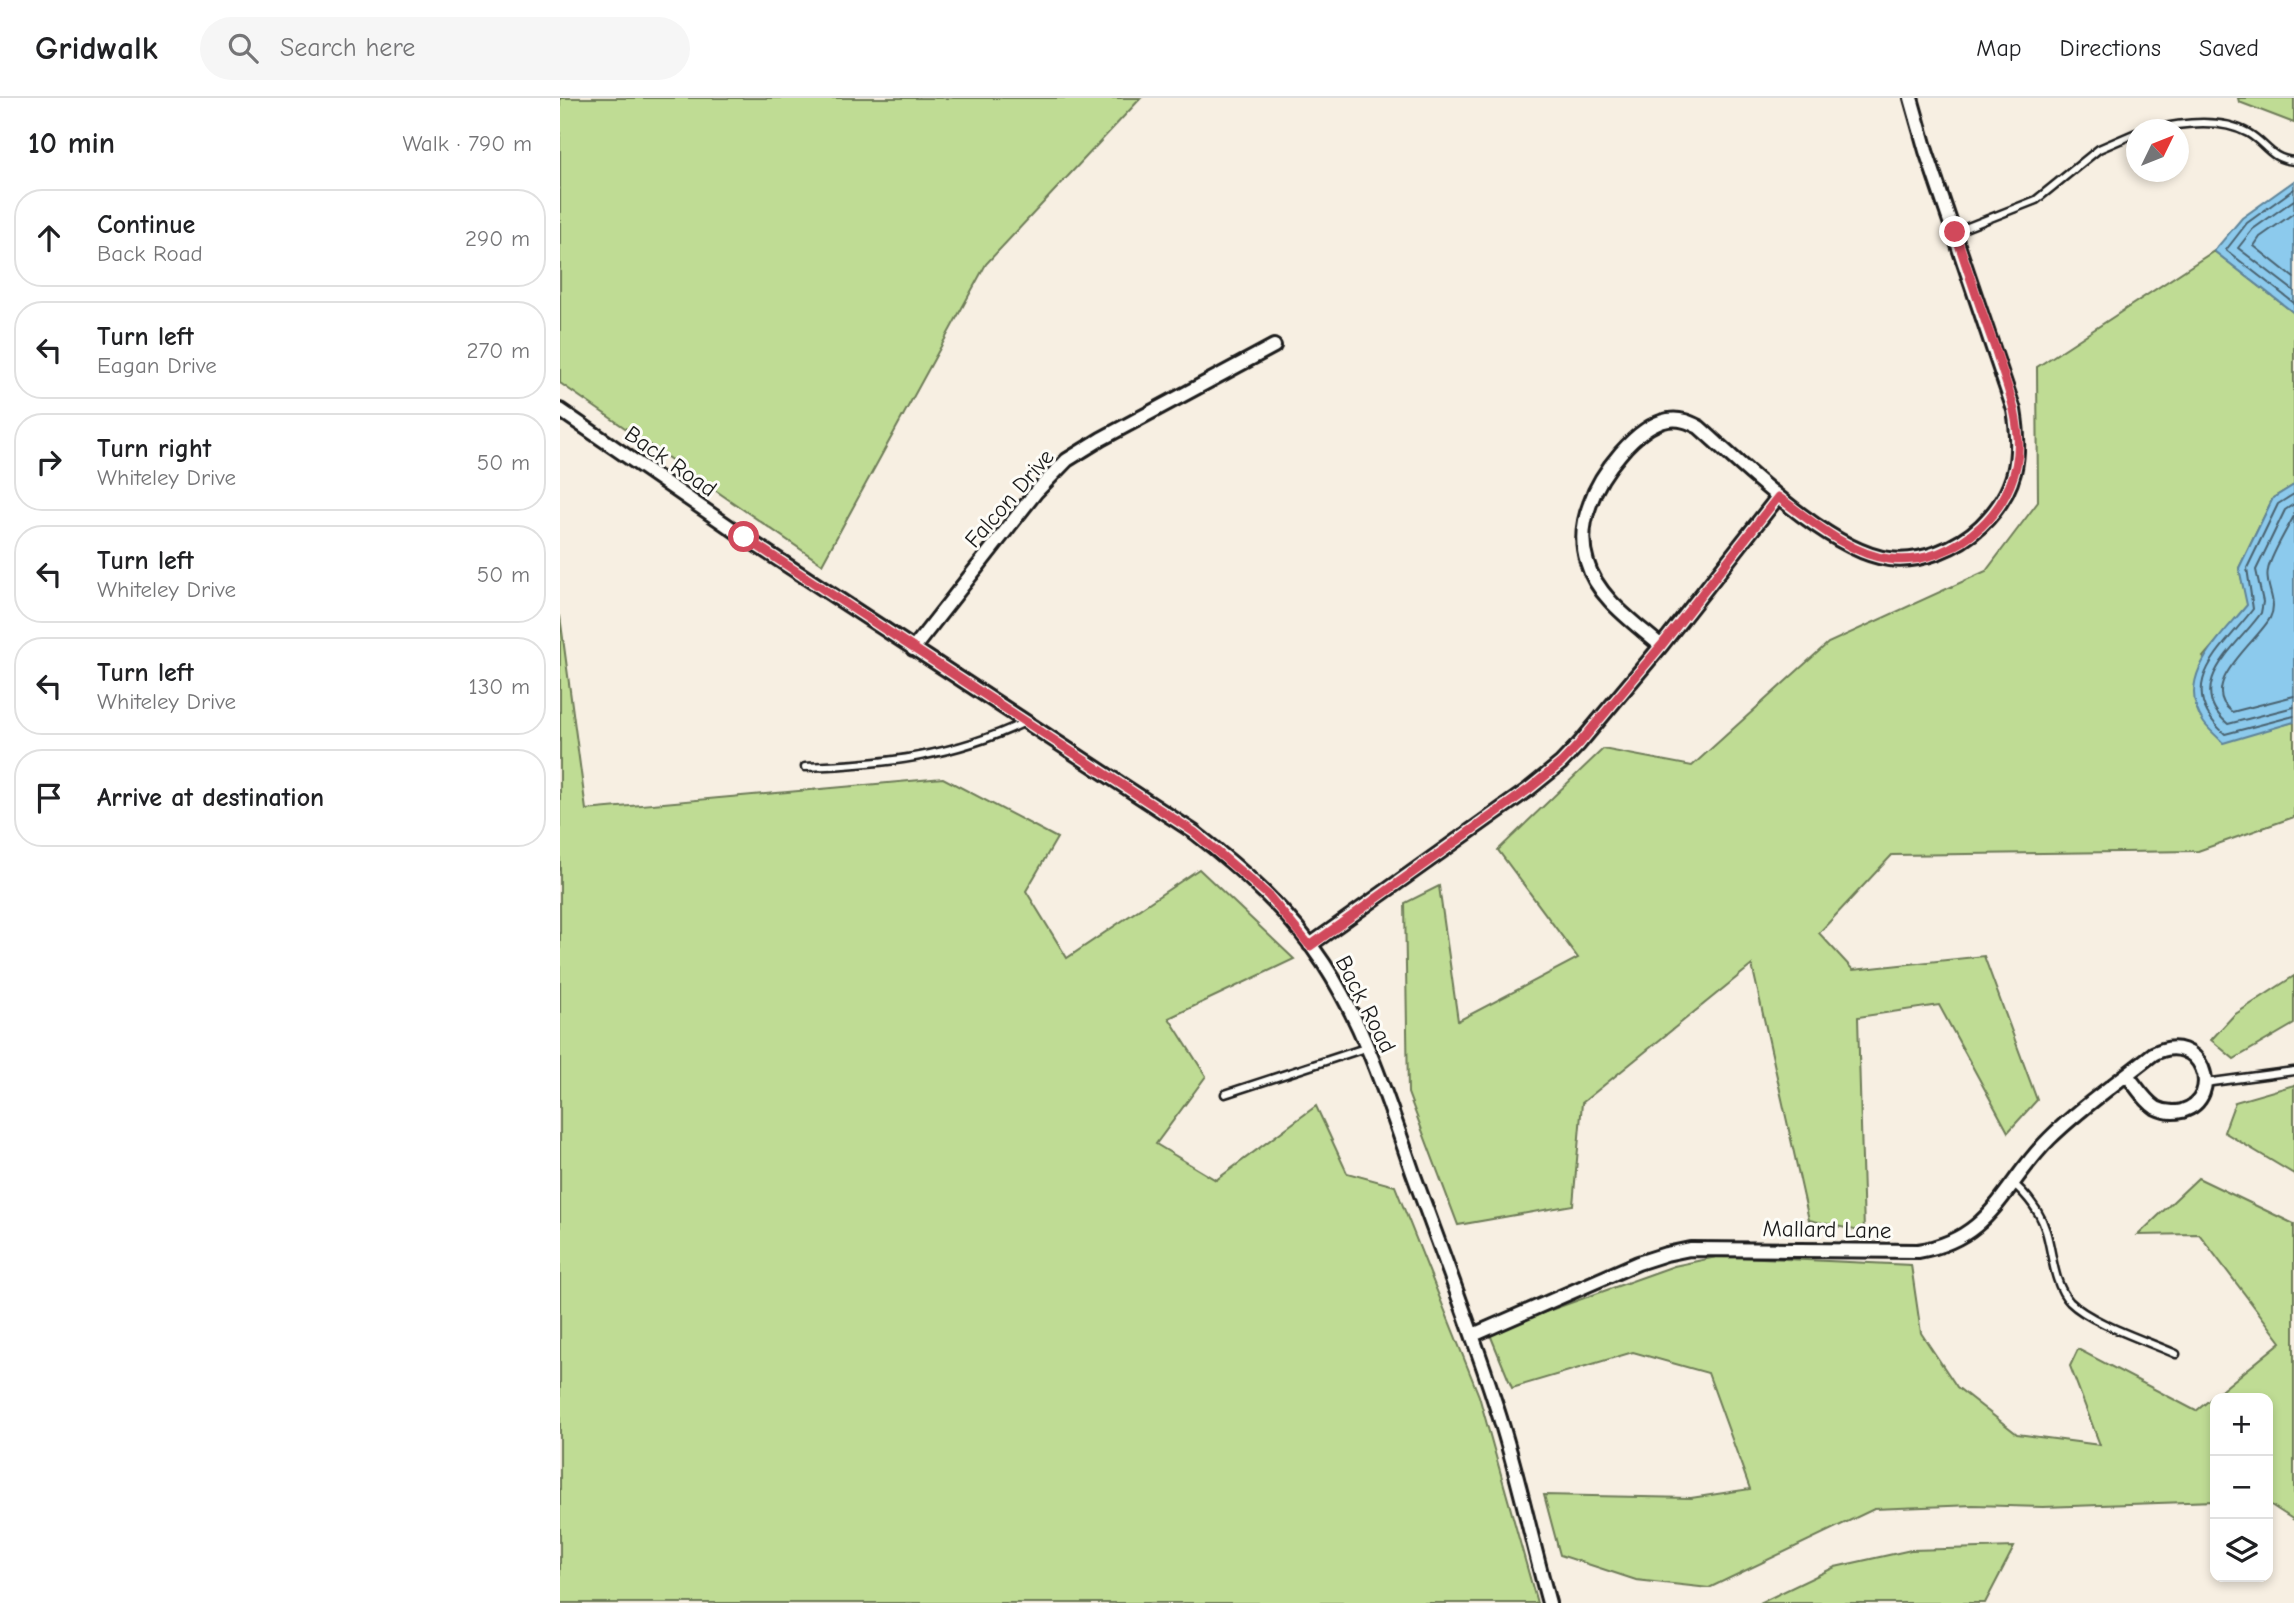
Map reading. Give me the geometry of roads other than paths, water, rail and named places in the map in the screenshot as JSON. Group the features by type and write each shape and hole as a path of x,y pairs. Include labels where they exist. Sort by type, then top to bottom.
{"street":[{"path":"1661,646 1610,600 1596,582 1587,564 1583,542 1590,502 1600,482 1624,450 1639,435 1656,424 1670,419 1685,420 1699,427 1778,497 1845,543 1866,553 1889,559 1911,559 1954,546 1975,532 2004,500 2018,459 2014,410 1926,151 1911,98"},
{"name":"Falcon Drive","path":"913,649 1036,492 1067,460 1275,346"},
{"name":"Back Road","path":"560,410 744,537 1158,808 1215,848 1268,895 1310,946 1353,1013 1368,1047 1473,1335 1501,1421 1549,1603"},
{"path":"1310,946 1529,789 1561,763 1661,646 1778,497"},
{"name":"Mallard Lane","path":"1473,1335 1638,1263 1690,1249 1874,1252 1936,1248 1953,1242 1980,1224 2040,1149 2062,1127 2153,1054 2162,1049 2173,1048 2193,1054 2200,1062 2205,1083"},
{"path":"2127,1075 2148,1101 2167,1112 2188,1109 2203,1093 2205,1083"}],"lane":[{"path":"2189,125 2220,124 2247,133 2280,160 2294,161"},
{"path":"1955,232 2036,200 2099,149 2126,138"},
{"path":"805,767 856,765 926,757 998,735 1025,722"},
{"path":"1225,1094 1368,1047"},
{"path":"2205,1083 2294,1071"},
{"path":"2013,1183 2033,1202 2039,1214 2046,1230 2059,1284 2071,1302 2096,1318 2176,1354"}],"water":[{"path":"2294,181 2294,313 2214,251 2242,218"},
{"path":"2294,485 2294,722 2223,743 2204,723 2196,706 2194,690 2197,674 2214,645 2247,605 2239,568 2273,498"}]}
